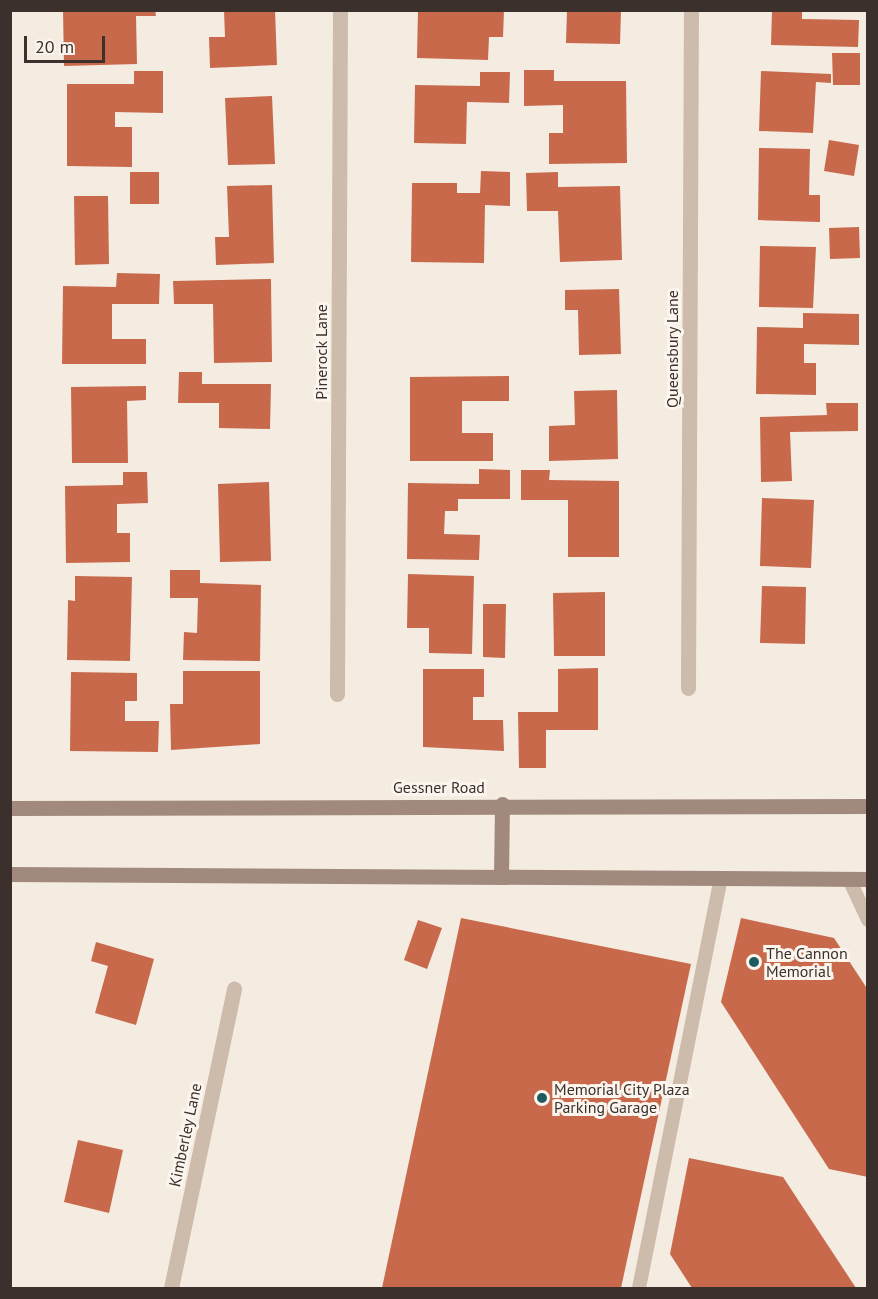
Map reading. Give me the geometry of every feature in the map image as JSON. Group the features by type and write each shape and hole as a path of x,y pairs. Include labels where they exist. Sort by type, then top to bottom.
{"main road":[{"name":"Gessner Road","path":"10,808 502,804 867,806"},
{"path":"501,877 502,804"},
{"path":"10,874 867,879"}],"street":[{"name":"Pinerock Lane","path":"337,694 340,10"},
{"name":"Queensbury Lane","path":"688,688 691,10"},
{"name":"Kimberley Lane","path":"171,1288 234,989"}],"lane":[{"path":"639,1288 721,878"},
{"path":"849,879 867,920"}],"building":[{"path":"63,10 155,10 156,16 136,16 137,64 64,66"},
{"path":"224,10 275,10 277,65 210,68 209,37 225,37"},
{"path":"418,10 504,10 503,37 489,37 488,60 417,58"},
{"path":"567,10 621,10 620,44 566,43"},
{"path":"772,10 802,10 802,19 859,20 858,47 771,45"},
{"path":"832,53 860,53 860,85 833,85"},
{"path":"524,70 554,70 554,81 626,81 627,163 549,164 549,133 563,133 563,105 524,106"},
{"path":"134,71 163,71 163,113 115,112 115,127 132,127 132,167 67,166 67,84 134,84"},
{"path":"761,71 831,74 831,83 816,82 813,133 759,131"},
{"path":"480,72 510,72 509,103 467,102 466,144 414,143 415,85 480,86"},
{"path":"272,96 275,164 228,165 225,98"},
{"path":"829,140 859,145 854,176 824,171"},
{"path":"759,148 810,149 809,195 820,195 820,222 758,220"},
{"path":"481,171 510,172 510,206 485,205 484,263 411,262 412,183 457,183 457,193 480,193"},
{"path":"130,172 159,172 159,204 130,204"},
{"path":"558,172 558,187 620,186 622,260 560,262 558,211 527,211 526,173"},
{"path":"272,185 274,263 216,265 215,237 229,237 227,186"},
{"path":"74,196 108,196 109,264 75,265"},
{"path":"859,227 860,258 830,259 829,228"},
{"path":"760,246 816,247 813,308 759,307"},
{"path":"117,273 160,274 159,304 112,304 112,339 146,339 146,364 62,364 63,286 116,287"},
{"path":"271,279 272,362 214,363 213,304 174,304 173,281"},
{"path":"619,289 621,354 579,355 578,310 565,310 565,290"},
{"path":"803,313 859,314 859,345 804,344 804,363 816,363 816,395 756,394 757,327 803,328"},
{"path":"179,372 202,372 202,384 271,384 270,429 219,428 219,403 178,403"},
{"path":"509,376 509,401 462,401 462,433 493,433 493,461 410,461 410,377"},
{"path":"146,386 146,400 127,401 128,463 72,463 71,387"},
{"path":"617,390 618,459 549,461 549,426 575,425 574,391"},
{"path":"826,403 858,403 858,431 790,432 792,481 761,482 760,417 827,415"},
{"path":"479,469 510,470 510,499 458,499 458,511 445,511 444,534 480,535 479,560 407,559 408,483 479,484"},
{"path":"521,470 550,470 549,480 619,481 619,557 568,557 568,500 521,500"},
{"path":"123,472 147,472 148,503 117,504 117,533 130,533 130,562 66,563 65,486 123,485"},
{"path":"269,482 271,561 220,562 218,484"},
{"path":"762,498 814,500 811,568 760,566"},
{"path":"170,570 200,570 200,583 261,585 260,661 183,660 184,632 197,633 198,598 170,598"},
{"path":"408,574 474,576 472,654 429,653 429,628 407,628"},
{"path":"75,576 132,577 130,661 67,660 68,600 75,601"},
{"path":"762,586 806,587 805,644 760,643"},
{"path":"605,592 605,656 554,656 553,593"},
{"path":"483,604 506,604 505,658 483,657"},
{"path":"598,668 598,730 546,730 546,768 519,768 518,712 558,712 558,669"},
{"path":"423,669 484,669 484,697 473,697 473,720 503,720 504,751 423,747"},
{"path":"183,671 260,671 260,744 171,750 170,704 183,704"},
{"path":"71,672 137,673 137,701 125,701 125,721 159,721 158,752 70,751"},
{"name":"Memorial City Plaza Parking Garage","path":"461,918 691,964 621,1288 382,1288"},
{"path":"741,918 834,938 868,990 868,1177 829,1169 721,1002"},
{"path":"418,920 442,928 427,969 404,960"},
{"path":"96,942 154,959 136,1025 95,1013 108,966 91,961"},
{"path":"78,1140 123,1150 109,1213 64,1202"},
{"path":"689,1158 783,1177 856,1288 692,1288 670,1254"}],"place":[{"name":"The Cannon Memorial","path":"754,962"},
{"name":"Memorial City Plaza Parking Garage","path":"542,1098"}]}
